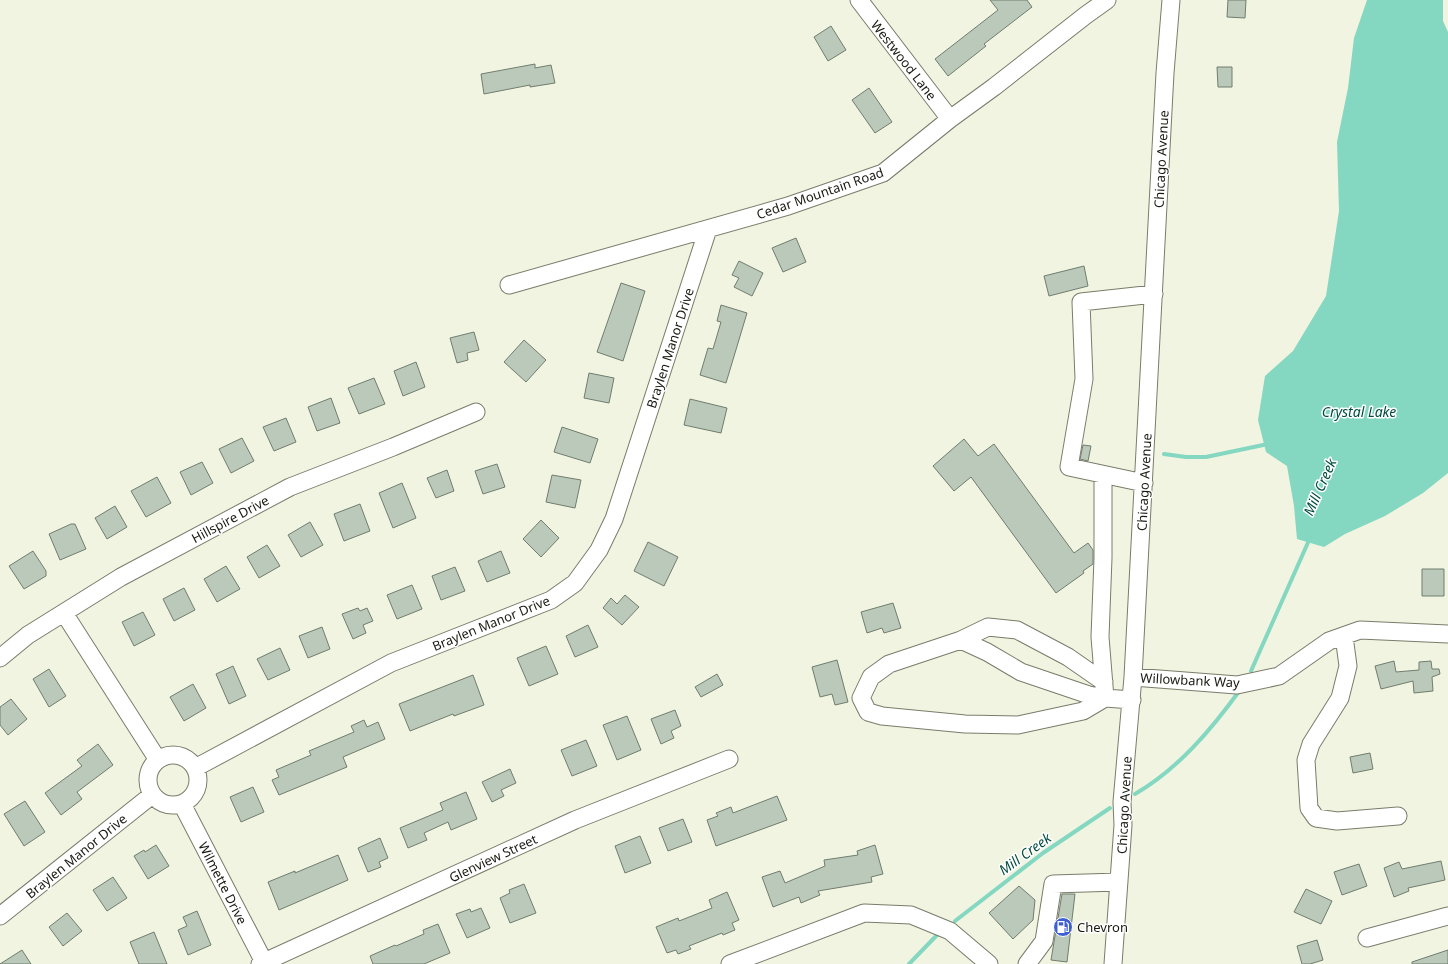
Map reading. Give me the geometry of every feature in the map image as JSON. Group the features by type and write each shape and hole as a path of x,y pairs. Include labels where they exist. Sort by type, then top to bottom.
{"street":[{"name":"Westwood Lane","path":"859,0 950,119"},
{"name":"Cedar Mountain Road","path":"509,285 788,206 883,174 950,119 994,88 1107,0"},
{"name":"Chicago Avenue","path":"1113,964 1123,825 1122,802 1132,700 1171,0"},
{"name":"Braylen Manor Drive","path":"195,768 391,663 551,600 575,583 599,550 614,519 708,229"},
{"path":"1144,483 1069,468 1084,379 1081,302 1154,294"},
{"name":"Hillspire Drive","path":"0,658 28,635 121,577 290,487 393,447 476,412"},
{"path":"1103,475 1103,558 1100,638 1104,690 1083,711 1018,725 965,724 882,716 868,712 861,698 870,677 889,664 961,640 988,627 1017,630 1068,657 1104,690 1132,700"},
{"path":"64,613 158,760"},
{"name":"Willowbank Way","path":"1133,677 1237,685 1278,676 1329,641 1360,630 1448,634"},
{"path":"1344,636 1348,666 1340,698 1311,744 1306,760 1309,808 1316,818 1337,821 1398,816"},
{"path":"961,640 987,652 1021,672 1082,692 1104,690"},
{"path":"174,755 183,757 190,761 195,768 199,782 197,789 188,801 174,806 158,801 152,795 149,788 149,772 158,760 166,756 174,755"},
{"name":"Glenview Street","path":"262,963 575,820 728,759"},
{"name":"Braylen Manor Drive","path":"0,916 152,795"},
{"name":"Wilmette Drive","path":"182,804 262,963"},
{"path":"1027,964 1044,941 1053,884 1119,882"},
{"path":"730,964 864,913 911,915 950,931 989,964"},
{"path":"1367,938 1448,916"}],"water":[{"name":"Crystal Lake","path":"1367,0 1443,0 1443,21 1448,32 1448,473 1423,493 1385,516 1345,534 1324,547 1297,539 1294,506 1287,466 1266,452 1258,420 1265,376 1293,351 1326,296 1339,211 1337,142 1348,88 1354,38"}],"building":[{"path":"990,0 1027,0 1032,7 984,44 986,46 948,76 935,59 998,10"},
{"path":"1228,0 1246,0 1245,18 1227,17"},
{"path":"831,26 846,50 828,61 814,37"},
{"path":"535,64 535,68 551,65 555,83 530,87 530,85 484,94 481,74"},
{"path":"1217,67 1232,67 1232,87 1218,87"},
{"path":"869,88 892,122 875,133 852,100"},
{"path":"796,238 806,262 783,272 772,248"},
{"path":"739,261 763,273 752,296 734,287 739,278 732,275"},
{"path":"1084,266 1088,286 1049,296 1044,276"},
{"path":"621,283 645,291 623,361 597,352"},
{"path":"721,305 747,313 726,383 700,375 708,348 713,349 721,322 717,321"},
{"path":"474,332 479,350 467,353 468,360 457,363 450,338"},
{"path":"524,340 546,360 526,382 504,362"},
{"path":"416,362 425,387 403,396 394,371"},
{"path":"589,373 614,378 609,403 584,398"},
{"path":"374,378 385,404 359,414 348,388"},
{"path":"331,398 340,423 317,431 308,407"},
{"path":"690,399 727,408 721,433 684,425"},
{"path":"286,418 296,442 274,451 263,427"},
{"path":"562,427 598,439 590,463 554,452"},
{"path":"242,438 254,461 231,473 219,449"},
{"path":"964,439 978,456 994,444 1074,553 1088,543 1093,550 1093,564 1083,571 1084,573 1056,593 971,477 954,491 933,466"},
{"path":"1083,445 1091,446 1088,461 1080,459"},
{"path":"202,462 213,483 191,495 180,472"},
{"path":"497,464 505,487 483,494 475,471"},
{"path":"447,470 454,491 436,498 427,478"},
{"path":"552,475 581,480 575,508 546,502"},
{"path":"157,477 171,503 146,517 131,491"},
{"path":"402,483 416,518 393,528 379,493"},
{"path":"360,504 370,531 344,541 334,514"},
{"path":"115,506 127,527 107,539 95,518"},
{"path":"541,520 559,538 541,557 523,539"},
{"path":"310,522 323,545 301,557 288,535"},
{"path":"71,524 75,524 86,549 60,560 49,534"},
{"path":"648,542 678,557 664,586 634,571"},
{"path":"267,545 280,566 259,578 247,557"},
{"path":"33,551 46,571 46,576 24,589 9,566"},
{"path":"501,551 510,573 487,582 478,561"},
{"path":"226,566 240,589 217,602 204,579"},
{"path":"455,567 465,591 441,600 432,576"},
{"path":"1422,569 1444,569 1444,596 1422,596"},
{"path":"412,585 422,609 397,619 387,595"},
{"path":"184,588 195,610 174,621 163,599"},
{"path":"625,595 639,607 622,625 603,608 611,598 617,604"},
{"path":"893,603 901,628 884,633 882,628 867,633 861,612"},
{"path":"358,608 360,611 367,608 373,621 363,625 366,633 353,639 342,614"},
{"path":"143,612 155,635 134,646 122,622"},
{"path":"588,625 598,647 575,657 566,636"},
{"path":"322,627 330,649 308,658 299,636"},
{"path":"546,646 558,674 529,686 517,658"},
{"path":"280,648 290,670 268,680 257,659"},
{"path":"837,660 848,702 835,705 832,694 820,697 812,667"},
{"path":"1394,661 1396,672 1419,670 1419,662 1431,661 1432,669 1439,669 1440,674 1432,677 1433,691 1414,693 1413,681 1381,689 1375,666"},
{"path":"233,666 246,696 229,704 216,674"},
{"path":"49,669 66,696 49,707 33,679"},
{"path":"717,674 723,685 701,697 695,687"},
{"path":"473,675 484,705 454,716 453,714 410,731 399,704"},
{"path":"193,684 206,708 184,721 170,697"},
{"path":"11,699 27,719 8,735 0,725 0,707"},
{"path":"675,710 681,726 671,731 674,738 661,744 651,719"},
{"path":"627,716 641,750 617,760 603,725"},
{"path":"364,720 367,727 378,722 385,739 343,757 347,767 279,795 272,780 279,777 276,770 311,755 309,751 354,732 351,726"},
{"path":"586,740 597,766 572,776 561,750"},
{"path":"98,744 113,765 77,792 82,799 61,815 45,793 82,766 77,760"},
{"path":"1370,753 1373,769 1353,773 1350,757"},
{"path":"510,769 516,783 501,790 504,796 492,802 482,782"},
{"path":"253,787 264,812 241,822 230,797"},
{"path":"466,792 477,819 451,830 448,822 424,833 427,840 408,848 400,828 443,810 440,803"},
{"path":"777,796 787,820 716,846 707,820 718,816 716,813 731,807 733,813"},
{"path":"25,801 45,832 24,846 4,814"},
{"path":"683,819 692,842 668,851 659,828"},
{"path":"640,836 651,863 625,873 615,846"},
{"path":"380,838 388,858 379,862 381,867 368,872 358,848"},
{"path":"156,845 169,866 148,879 134,856 144,850 145,852"},
{"path":"875,845 883,874 871,877 872,882 818,891 820,895 801,903 799,897 773,907 762,877 780,871 785,883 825,866 824,860 858,855 857,851"},
{"path":"338,855 348,880 279,910 268,882 295,871 295,873"},
{"path":"1441,861 1445,880 1408,888 1409,891 1394,897 1384,868 1399,862 1402,869"},
{"path":"1359,864 1367,886 1342,895 1334,872"},
{"path":"113,877 127,898 107,911 93,890"},
{"path":"524,884 536,913 510,923 500,898 510,893 509,890"},
{"path":"1019,886 1035,900 1033,920 1013,939 989,913"},
{"path":"1306,889 1332,901 1321,924 1294,912"},
{"path":"727,892 739,920 732,923 735,930 723,935 722,933 689,946 691,949 678,954 676,950 667,953 656,927 678,918 679,921 712,908 709,900"},
{"name":"Chevron","path":"1062,894 1075,894 1067,962 1051,960"},
{"path":"481,908 490,928 467,938 456,914 470,909 471,912"},
{"path":"197,911 211,945 188,955 178,930 187,926 183,917"},
{"path":"67,913 82,931 63,946 49,927"},
{"path":"438,924 450,953 424,964 373,964 370,956 424,934 423,930"},
{"path":"154,932 167,964 139,964 130,942"},
{"path":"1317,940 1323,960 1310,964 1302,964 1297,946"},
{"path":"22,950 31,964 0,964"},
{"path":"1448,950 1448,964 1412,964 1412,962"}],"waterway":[{"path":"1164,454 1186,457 1206,457 1268,444"},
{"name":"Mill Creek","path":"1251,671 1310,538"},
{"name":"Mill Creek","path":"1135,794 1165,773 1193,748 1240,690"},
{"name":"Mill Creek","path":"955,921 1043,853 1110,808"},
{"name":"Mill Creek","path":"909,964 938,934"}],"place":[{"name":"Chevron","path":"1063,927"}]}
